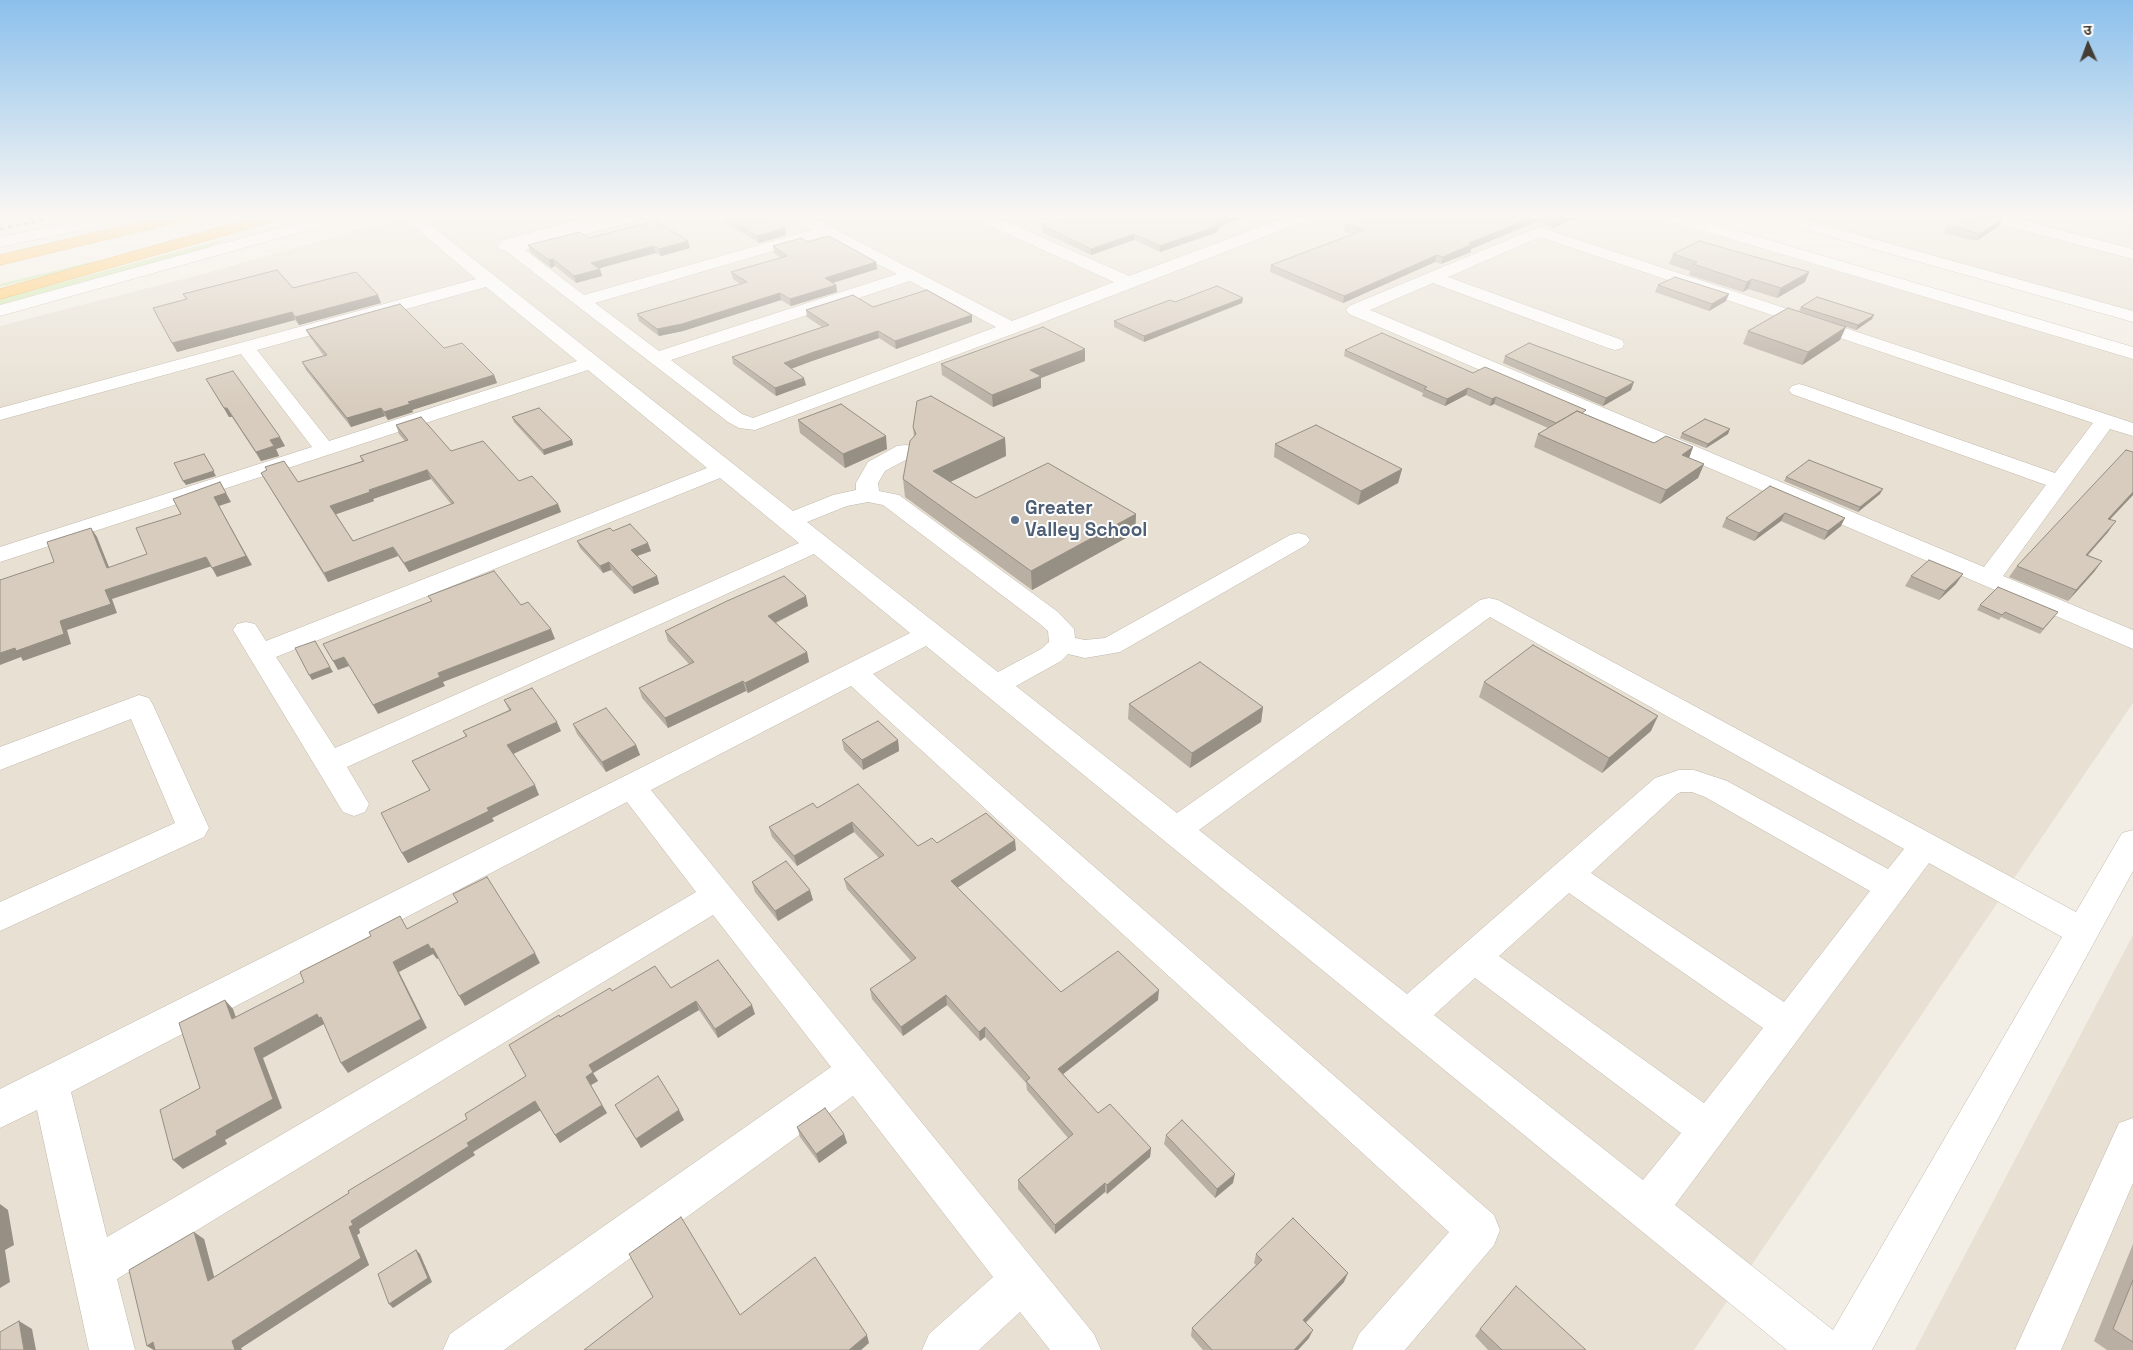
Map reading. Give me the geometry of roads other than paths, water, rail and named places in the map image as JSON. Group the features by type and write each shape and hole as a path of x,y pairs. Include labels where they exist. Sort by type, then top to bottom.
{"highway":[{"path":"0,294 50,280"}],"street":[{"path":"0,311 111,280"},
{"path":"0,414 245,347 426,280"},
{"path":"514,280 592,363 1822,1350"},
{"path":"540,280 582,301 735,418 746,424 764,422 1006,324 1123,280"},
{"path":"582,301 655,280"},
{"path":"657,358 897,280"},
{"path":"917,280 1006,324"},
{"path":"1425,280 1355,310 2133,640"},
{"path":"1440,280 1615,344"},
{"path":"1683,280 2133,430"},
{"path":"1886,280 2133,353"},
{"path":"1956,280 2114,329"},
{"path":"1991,280 2133,317"},
{"path":"245,347 325,450"},
{"path":"0,554 592,363"},
{"path":"1799,390 2059,482"},
{"path":"1988,578 2105,421"},
{"path":"868,495 867,483 876,467 904,451"},
{"path":"354,804 253,641 724,469"},
{"path":"789,521 841,500 868,495 891,500 1049,618 1061,629 1062,644 1051,655 994,686"},
{"path":"1062,644 1085,648 1111,646 1298,540"},
{"path":"329,763 817,544"},
{"path":"1175,831 1489,606 2083,932"},
{"path":"0,1109 929,634"},
{"path":"853,672 1479,1230 1375,1350"},
{"path":"0,759 139,705 193,828 0,917"},
{"path":"1407,1017 1666,786 1679,781 1694,781 1716,789 1893,888"},
{"path":"631,786 1078,1350"},
{"path":"1847,1350 2133,842"},
{"path":"1647,1209 1925,845"},
{"path":"1567,874 1788,1025"},
{"path":"93,1269 718,895"},
{"path":"1474,957 1708,1129"},
{"path":"466,1350 857,1071"},
{"path":"50,1083 112,1350"},
{"path":"2038,1350 2133,1136"},
{"path":"945,1350 1023,1280"}],"place":[{"name":"Greater Valley School","path":"1015,520"}]}
